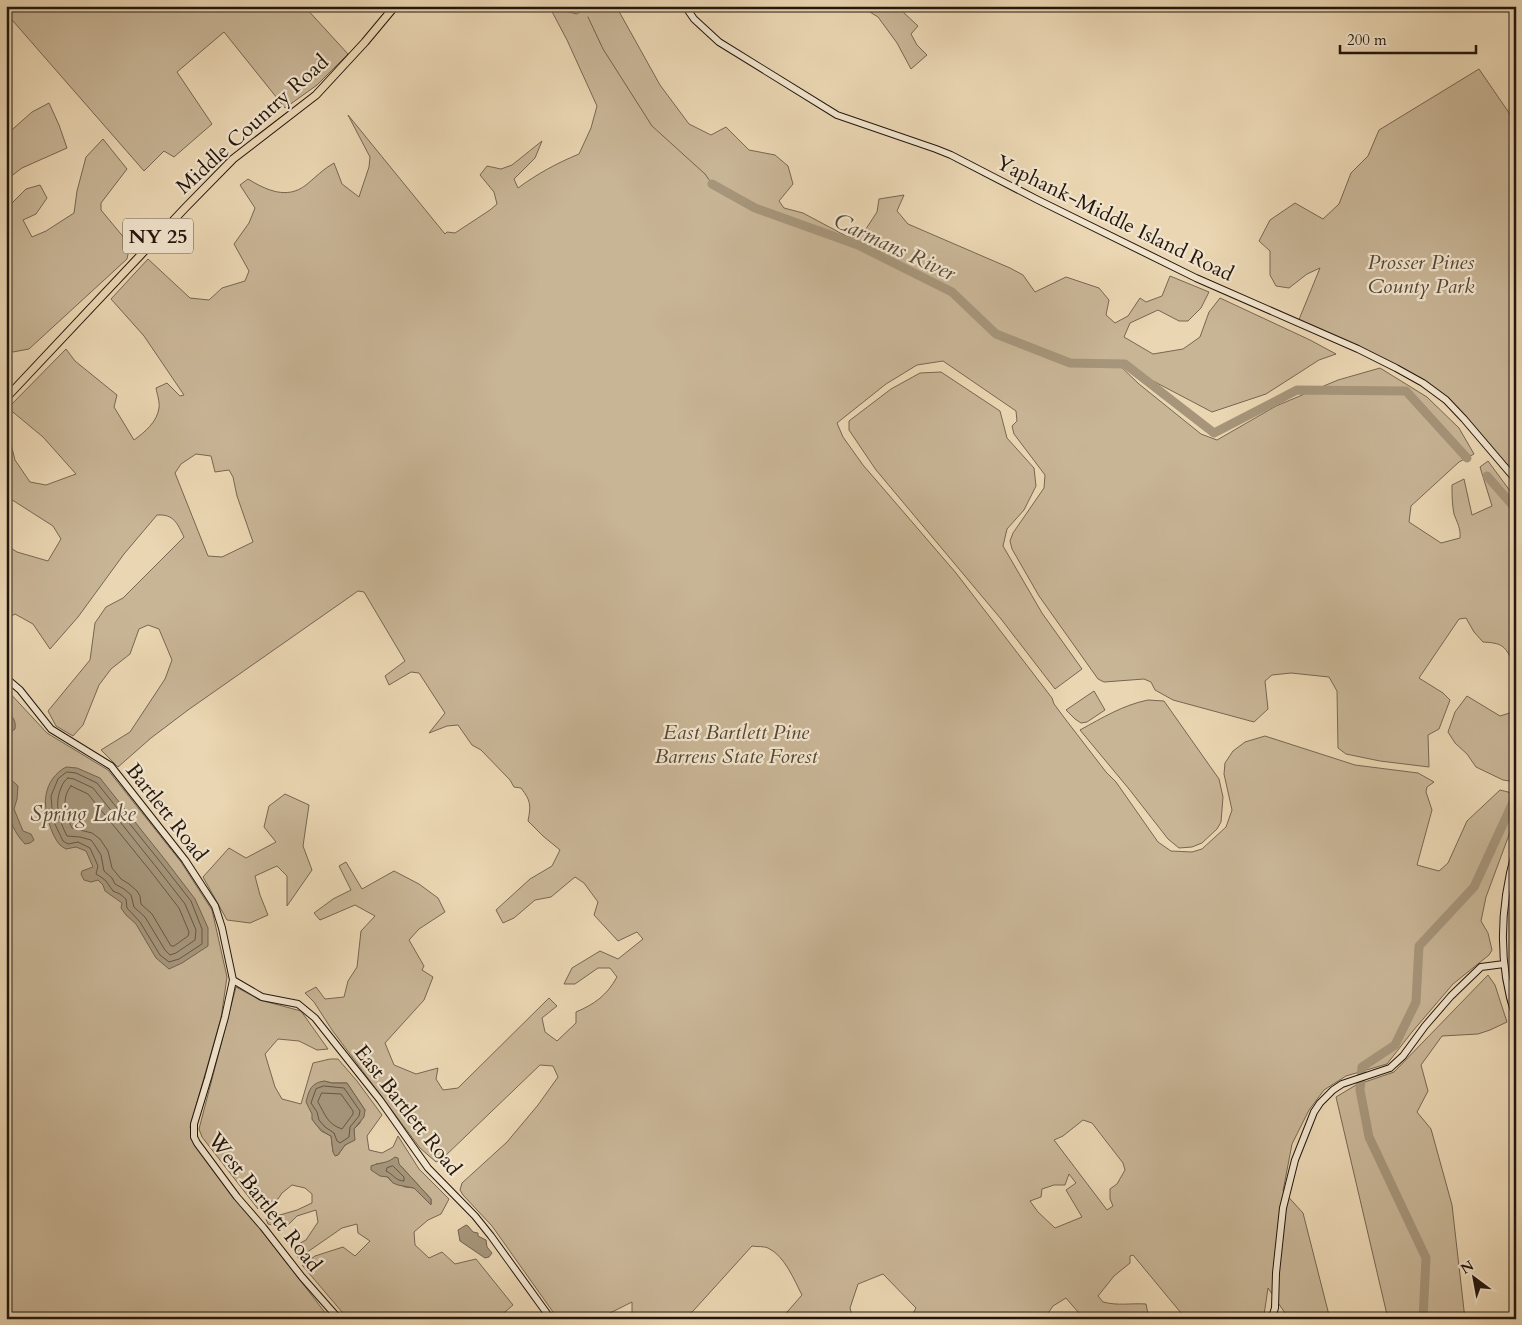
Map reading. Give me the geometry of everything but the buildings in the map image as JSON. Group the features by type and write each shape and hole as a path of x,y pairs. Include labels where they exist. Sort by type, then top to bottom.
{"main road":[{"name":"Middle Country Road","path":"6,398 233,159 316,95 395,6"}],"street":[{"name":"Yaphank-Middle Island Road","path":"685,6 694,19 719,42 837,115 951,155 1196,278 1358,349 1423,383 1452,407 1516,480"},
{"name":"Bartlett Road","path":"6,678 20,690 50,730 111,766 185,860 215,906 222,928 233,980"},
{"path":"1516,849 1509,873 1503,910 1502,936 1508,991 1516,1018"},
{"path":"1269,1319 1275,1308 1276,1273 1283,1208 1295,1160 1314,1112 1333,1090 1342,1084 1390,1068 1403,1056 1425,1026 1451,996 1481,967 1504,964"},
{"name":"West Bartlett Road","path":"233,980 225,1017 194,1124 194,1137 237,1197 339,1319"},
{"name":"East Bartlett Road","path":"233,980 262,997 298,1004 315,1018 380,1100 428,1168 475,1216 491,1236 551,1319"}],"green space":[{"path":"6,6 304,6 348,54 317,85 285,108 224,32 177,72 212,124 174,157 164,151 144,171 6,13"},
{"name":"East Bartlett Pine Barrens State Forest","path":"549,6 557,6 561,10 577,14 587,6 616,6 660,85 689,124 711,135 726,127 749,150 775,155 788,166 793,184 779,201 784,208 803,213 848,237 860,238 877,212 879,199 904,195 897,211 908,224 1010,268 1023,275 1035,292 1066,277 1099,288 1109,300 1106,315 1115,323 1128,316 1140,298 1146,302 1162,296 1170,276 1209,292 1201,308 1188,321 1179,321 1158,310 1130,323 1124,337 1153,354 1183,349 1200,337 1209,312 1220,298 1336,354 1319,360 1266,394 1212,412 1115,361 1139,384 1201,434 1217,440 1276,406 1338,380 1380,368 1427,397 1459,428 1474,454 1459,462 1411,506 1409,522 1441,543 1460,538 1453,510 1452,485 1464,479 1472,515 1492,506 1480,467 1488,461 1516,499 1516,667 1501,645 1483,642 1474,632 1466,618 1459,619 1419,678 1443,693 1450,700 1439,729 1428,735 1429,767 1380,761 1346,754 1338,748 1337,691 1329,677 1291,673 1272,675 1265,681 1268,709 1254,722 1173,700 1155,690 1151,682 1144,679 1104,682 1098,679 1039,596 1012,549 1010,541 1013,533 1044,488 1045,475 1014,434 1012,426 1017,421 1016,411 943,361 917,365 886,384 837,423 843,437 863,465 956,573 1052,698 1054,704 1066,720 1106,772 1116,782 1158,842 1171,851 1192,852 1202,849 1226,827 1232,810 1224,774 1225,763 1233,751 1245,742 1265,736 1355,765 1418,773 1434,782 1427,787 1426,792 1432,810 1417,865 1439,871 1448,863 1467,821 1500,790 1516,794 1516,816 1486,897 1481,921 1488,933 1492,950 1489,955 1453,984 1387,1064 1346,1076 1324,1090 1309,1110 1292,1144 1283,1191 1303,1213 1330,1319 1289,1319 1268,1288 1264,1315 1259,1319 1186,1319 1133,1255 1130,1256 1130,1263 1114,1276 1098,1296 1103,1302 1109,1303 1146,1304 1149,1319 1106,1317 1105,1319 1084,1319 1066,1298 1053,1306 1044,1319 910,1319 916,1308 883,1274 858,1284 850,1308 853,1319 779,1319 802,1295 784,1262 774,1252 765,1247 752,1246 684,1319 632,1319 632,1302 606,1315 603,1319 558,1319 492,1226 460,1190 462,1183 507,1142 538,1105 558,1077 553,1066 540,1065 443,1158 436,1162 420,1148 332,1030 314,1002 305,993 316,987 325,999 344,997 348,981 357,967 361,931 375,916 355,905 320,920 314,913 333,899 351,890 339,866 346,862 362,889 394,871 419,884 438,898 445,912 419,929 409,940 424,966 422,970 433,977 424,1000 385,1043 394,1065 416,1074 438,1068 436,1079 443,1090 458,1088 549,998 557,1006 542,1018 545,1032 557,1041 576,1023 576,1012 600,998 617,977 610,968 598,968 575,984 564,984 572,968 600,951 618,959 643,939 637,932 618,941 594,915 598,902 584,883 575,877 551,897 535,900 514,918 503,923 496,910 530,879 552,866 560,850 528,821 529,803 527,796 521,788 514,787 510,780 481,750 472,745 458,725 447,726 429,733 445,713 419,673 411,672 389,685 385,676 405,661 364,592 358,591 188,710 151,738 118,767 101,750 130,732 165,679 172,660 159,629 148,625 139,629 130,654 111,669 99,685 83,725 73,736 56,726 48,711 90,660 95,623 106,607 123,598 184,537 174,520 167,516 157,515 124,554 78,617 50,649 33,624 15,614 6,619 6,545 17,552 48,561 61,539 53,526 6,496 6,438 11,444 15,460 30,482 46,485 76,474 43,437 8,408 66,349 75,361 117,395 114,407 134,440 142,434 150,426 158,413 159,403 156,388 167,383 180,396 184,395 144,336 111,299 148,259 190,298 209,300 222,288 245,281 249,271 234,244 249,223 255,208 240,185 248,179 269,190 284,193 291,192 299,190 334,163 342,184 359,197 369,167 370,157 348,115 445,234 447,232 455,233 497,204 494,192 480,175 487,166 501,169 512,165 542,141 535,158 514,179 518,188 547,169 579,154 591,128 597,106 567,40","holes":["196,454 211,456 215,472 229,470 233,477 237,496 253,542 222,557 208,556 175,473 181,464","1083,1120 1092,1123 1123,1163 1125,1170 1117,1184 1110,1189 1110,1199 1113,1206 1107,1210 1054,1140 1063,1136","1069,1174 1076,1183 1066,1190 1082,1217 1055,1228 1038,1212 1030,1201 1041,1197 1042,1189 1054,1185 1065,1185"]},
{"path":"860,6 904,6 902,11 918,26 911,34 917,45 927,55 911,69 897,43 878,17"},
{"name":"Prosser Pines County Park","path":"1479,69 1516,123 1516,464 1508,469 1446,400 1416,379 1298,322 1320,268 1307,274 1289,288 1276,286 1270,275 1270,251 1259,241 1270,220 1295,203 1323,219 1339,204 1351,173 1368,156 1379,130"},
{"path":"49,103 67,148 22,168 6,180 6,135 32,112"},
{"path":"103,139 127,169 101,203 101,210 130,245 127,259 29,349 13,352 6,347 6,209 26,189 40,185 47,198 36,214 23,220 32,237 46,231 74,213 77,191 86,157"},
{"path":"941,372 1000,411 1007,438 1034,468 1036,486 1024,510 1007,529 1003,546 1042,613 1082,669 1055,689 1001,619 876,470 849,430 849,421 891,389 920,373"},
{"path":"6,689 47,733 108,770 181,862 212,910 227,977 221,1018 190,1127 196,1145 330,1319 6,1319"},
{"path":"1094,691 1105,710 1087,722 1081,723 1066,710"},
{"path":"1467,696 1500,716 1516,711 1516,782 1503,780 1476,767 1448,732 1455,712"},
{"path":"1148,700 1164,701 1219,779 1223,797 1221,822 1217,829 1202,843 1192,847 1179,848 1168,839 1080,730 1121,709"},
{"path":"285,794 309,805 303,846 312,870 287,906 287,876 277,866 255,876 268,915 250,923 227,920 203,877 229,848 246,858 276,842 264,827 269,806"},
{"path":"1516,903 1516,997 1511,973 1511,962"},
{"path":"1488,975 1495,985 1507,1022 1478,1034 1442,1036 1421,1065 1428,1091 1417,1112 1431,1129 1452,1205 1465,1319 1388,1319 1336,1097 1356,1085 1394,1072"},
{"path":"236,987 260,1000 301,1011 328,1049 317,1050 299,1041 278,1039 265,1054 275,1087 282,1099 301,1104 313,1063 338,1059 382,1115 367,1136 369,1150 382,1153 393,1147 398,1136 419,1169 449,1199 441,1214 428,1220 414,1232 415,1245 429,1258 442,1252 455,1264 476,1259 513,1305 497,1319 409,1319 406,1314 400,1319 348,1319 302,1265 315,1256 343,1247 355,1256 370,1241 358,1233 357,1224 342,1228 306,1253 300,1260 291,1248 306,1240 318,1222 316,1210 297,1216 285,1228 268,1224 266,1219 297,1210 312,1203 312,1194 305,1188 292,1185 278,1199 263,1204 258,1209 202,1137 199,1129","holes":["324,1081 347,1083 365,1110 360,1123 354,1129 354,1140 345,1145 338,1155 333,1152 331,1136 321,1131 312,1119","395,1157 399,1164 431,1199 431,1204 414,1188 405,1187 391,1181 376,1164 390,1162"]}],"water":[{"path":"6,713 13,718 15,729 7,735 11,755 6,759"},
{"name":"Spring Lake","path":"66,767 77,768 100,778 166,861 195,899 208,928 208,946 169,969 156,958 136,924 121,908 122,903 105,891 103,885 98,880 91,882 84,880 81,874 82,871 93,867 86,851 76,847 66,849 60,845 51,828 47,814 45,800 48,786 55,775"},
{"path":"6,775 18,786 14,809 23,831 31,834 34,840 30,843 25,844 21,840 9,818 5,804"},
{"path":"324,1081 347,1083 365,1110 364,1117 354,1129 355,1140 345,1145 338,1155 335,1156 331,1136 320,1129 314,1122 306,1102 313,1085"},
{"path":"395,1157 398,1158 399,1164 431,1199 431,1205 414,1188 393,1183 388,1177 380,1176 371,1170 371,1166 389,1161"},
{"path":"466,1225 473,1232 478,1233 478,1236 486,1240 487,1247 492,1253 489,1257 485,1258 460,1241 458,1230"}],"waterway":[{"path":"588,17 603,49 652,126 705,174 712,184"},
{"name":"Carmans River","path":"712,184 755,208 858,245 952,292 996,334 1070,363 1125,364 1214,433 1297,390 1406,391 1467,458"},
{"name":"Carmans River","path":"1487,476 1516,509"},
{"name":"Carmans River","path":"1423,1319 1426,1258 1369,1137 1360,1090 1362,1067 1395,1045 1416,1002 1419,946 1474,887 1516,796"}]}
